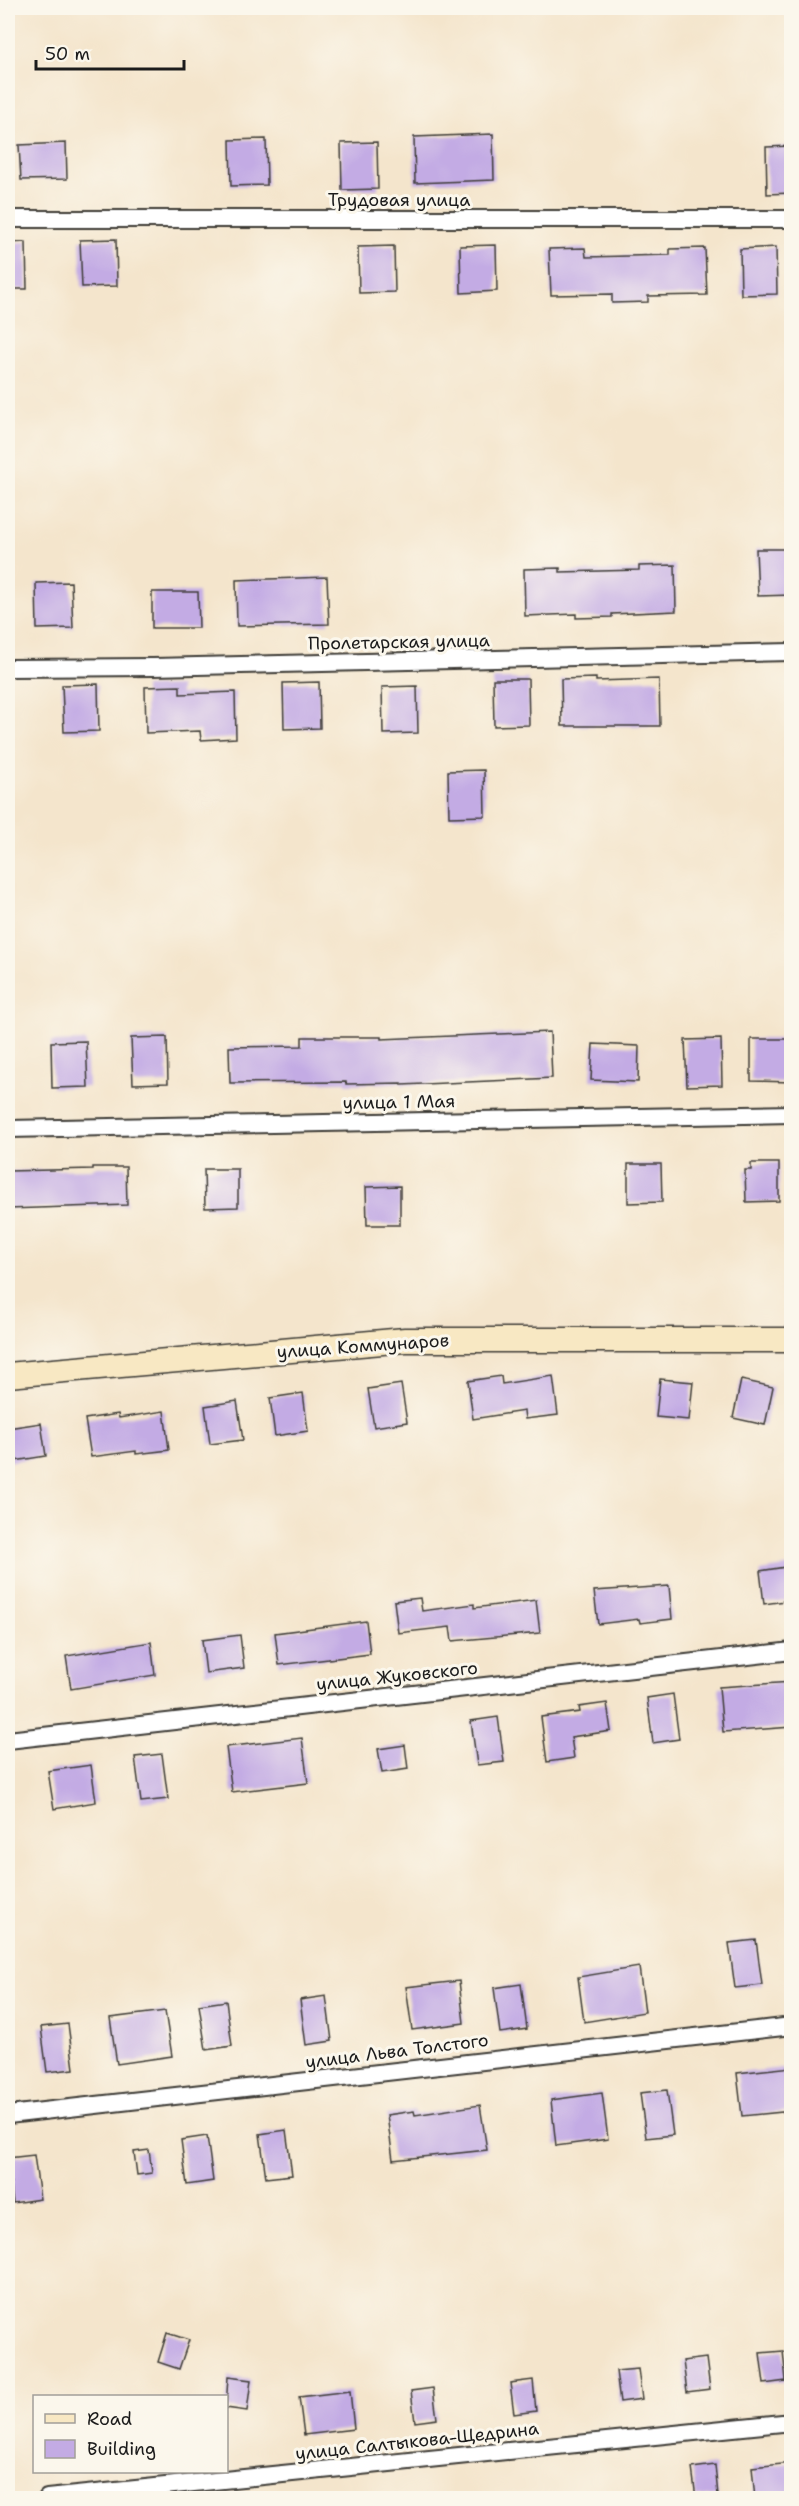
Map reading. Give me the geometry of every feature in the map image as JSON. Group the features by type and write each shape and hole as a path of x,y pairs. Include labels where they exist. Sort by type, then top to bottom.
{"main road":[{"name":"улица Коммунаров","path":"8,1375 405,1340 792,1340"}],"street":[{"name":"Трудовая улица","path":"8,219 792,219"},
{"name":"Пролетарская улица","path":"8,668 153,667 792,652"},
{"name":"улица 1 Мая","path":"8,1129 792,1114"},
{"name":"улица Жуковского","path":"8,1740 792,1651"},
{"name":"улица Льва Толстого","path":"8,2115 792,2026"},
{"name":"улица Салтыкова-Щедрина","path":"47,2499 792,2422"}],"building":[{"path":"493,134 494,180 415,183 414,137"},
{"path":"266,139 267,185 231,186 230,140"},
{"path":"377,142 378,189 342,190 341,143"},
{"path":"66,143 67,179 21,180 19,145"},
{"path":"792,146 792,193 767,194 766,147"},
{"path":"116,239 117,286 82,287 80,240"},
{"path":"26,242 27,289 8,289 8,243"},
{"path":"496,245 497,291 461,293 460,246"},
{"path":"394,246 395,292 359,293 358,247"},
{"path":"776,247 777,294 741,295 740,249"},
{"path":"585,248 586,257 670,255 670,249 705,248 707,295 648,296 648,302 612,303 612,294 551,295 549,249"},
{"path":"756,549 792,549 792,595 758,596"},
{"path":"675,565 676,611 612,614 612,617 576,618 576,614 525,616 524,569 560,568 560,572 639,570 639,566"},
{"path":"327,577 329,624 237,626 236,580"},
{"path":"71,582 73,628 37,629 36,583"},
{"path":"152,592 198,592 199,628 152,628"},
{"path":"596,678 596,681 659,679 660,726 562,726 561,679"},
{"path":"493,679 528,679 529,725 494,726"},
{"path":"319,682 320,728 284,729 283,683"},
{"path":"98,684 99,731 64,732 62,685"},
{"path":"180,686 180,694 235,692 236,738 201,740 200,731 146,733 145,687"},
{"path":"417,686 418,733 383,734 382,687"},
{"path":"484,770 485,816 449,817 448,771"},
{"path":"550,1032 552,1078 402,1085 402,1083 346,1084 346,1082 230,1083 229,1047 302,1046 302,1037 381,1037 381,1039"},
{"path":"167,1037 168,1083 133,1084 131,1038"},
{"path":"721,1039 722,1085 687,1086 685,1040"},
{"path":"751,1039 792,1039 792,1082 751,1081"},
{"path":"86,1041 88,1087 52,1088 51,1042"},
{"path":"593,1044 639,1046 638,1082 591,1080"},
{"path":"751,1163 779,1163 779,1201 746,1202 745,1170 751,1170"},
{"path":"628,1164 661,1164 662,1202 628,1203"},
{"path":"93,1167 126,1167 127,1205 8,1209 8,1171 93,1169"},
{"path":"204,1169 238,1169 238,1207 205,1208"},
{"path":"400,1186 400,1225 367,1225 366,1187"},
{"path":"501,1376 502,1384 553,1376 558,1415 525,1419 524,1411 473,1419 468,1381"},
{"path":"660,1379 693,1382 689,1420 656,1417"},
{"path":"741,1380 773,1387 765,1425 733,1418"},
{"path":"401,1384 407,1422 374,1427 368,1389"},
{"path":"303,1393 308,1431 275,1436 270,1398"},
{"path":"237,1401 243,1440 210,1444 205,1406"},
{"path":"164,1411 169,1450 136,1454 136,1451 91,1457 85,1419 118,1414 119,1418"},
{"path":"41,1423 46,1456 8,1462 8,1428"},
{"path":"792,1566 792,1600 764,1604 760,1571"},
{"path":"669,1586 672,1619 640,1623 639,1619 598,1624 594,1591"},
{"path":"420,1598 422,1611 474,1604 474,1608 536,1600 540,1633 452,1641 450,1627 398,1633 394,1601"},
{"path":"366,1621 370,1654 279,1665 275,1633"},
{"path":"240,1635 244,1668 206,1673 202,1640"},
{"path":"151,1642 155,1675 71,1689 66,1656"},
{"path":"792,1682 792,1727 723,1732 719,1687"},
{"path":"673,1694 679,1739 653,1743 647,1698"},
{"path":"607,1703 611,1731 571,1737 574,1758 547,1762 541,1717 580,1712 579,1707"},
{"path":"498,1717 504,1762 477,1765 471,1721"},
{"path":"302,1738 308,1783 232,1792 226,1747"},
{"path":"405,1745 408,1769 382,1773 378,1749"},
{"path":"162,1754 168,1799 141,1802 135,1757"},
{"path":"91,1765 96,1802 54,1809 48,1771"},
{"path":"756,1940 762,1985 735,1988 729,1943"},
{"path":"639,1967 645,2012 584,2022 578,1977"},
{"path":"459,1981 464,2023 412,2030 406,1987"},
{"path":"521,1984 527,2029 500,2033 494,1988"},
{"path":"326,1996 332,2041 306,2045 300,2000"},
{"path":"226,2001 232,2046 206,2050 199,2005"},
{"path":"165,2011 172,2056 117,2064 110,2018"},
{"path":"68,2024 74,2069 47,2072 41,2027"},
{"path":"792,2067 792,2111 742,2116 737,2073"},
{"path":"667,2090 673,2135 646,2138 640,2093"},
{"path":"602,2093 608,2139 556,2146 551,2100"},
{"path":"480,2105 487,2150 393,2160 387,2115 414,2111 415,2115"},
{"path":"286,2130 292,2175 266,2178 260,2134"},
{"path":"207,2136 213,2181 187,2185 181,2140"},
{"path":"149,2150 152,2173 137,2175 134,2152"},
{"path":"34,2155 40,2199 13,2203 8,2158"},
{"path":"167,2333 189,2340 179,2369 158,2362"},
{"path":"783,2351 786,2381 764,2384 760,2353"},
{"path":"706,2358 710,2389 687,2392 683,2361"},
{"path":"638,2369 642,2399 620,2402 616,2371"},
{"path":"228,2377 251,2380 247,2411 228,2408"},
{"path":"533,2380 536,2411 514,2414 510,2383"},
{"path":"433,2388 437,2419 415,2422 411,2391"},
{"path":"350,2391 354,2429 304,2435 299,2397"},
{"path":"792,2463 792,2499 755,2499 752,2467"},
{"path":"715,2465 718,2495 696,2498 692,2468"}]}
